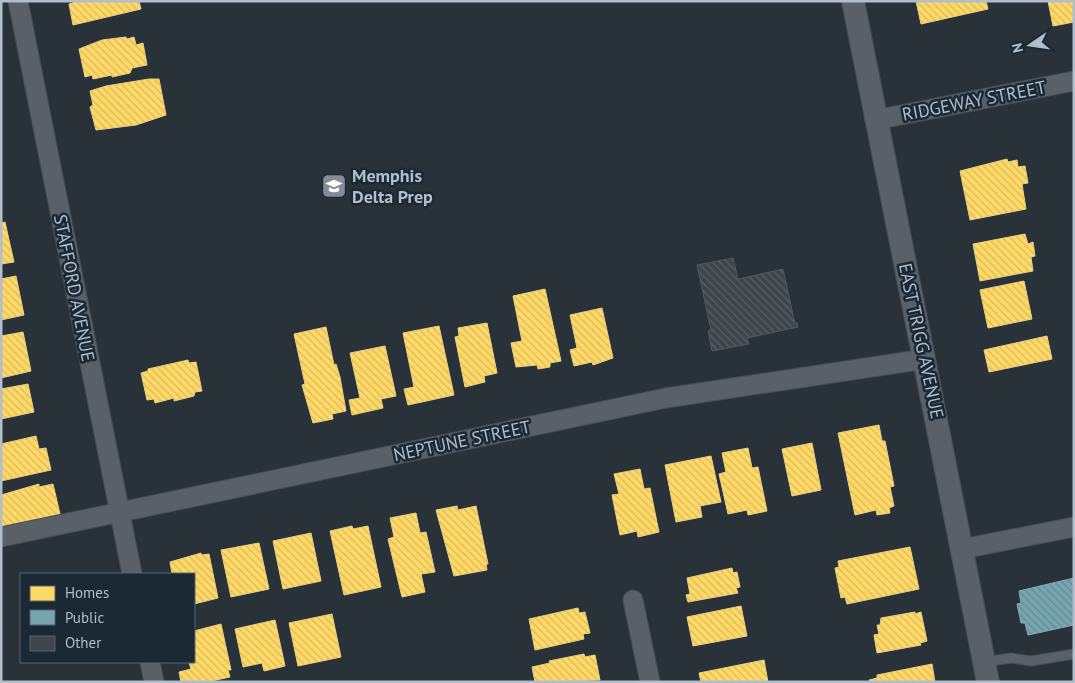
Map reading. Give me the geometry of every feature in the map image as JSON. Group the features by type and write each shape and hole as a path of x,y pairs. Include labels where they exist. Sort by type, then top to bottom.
{"street":[{"name":"STAFFORD AVENUE","path":"18,1 132,573"},
{"name":"EAST TRIGG AVENUE","path":"853,1 875,120 925,359 986,672"},
{"name":"RIDGEWAY STREET","path":"875,120 1074,81"},
{"name":"NEPTUNE STREET","path":"1,538 666,398 925,359"},
{"path":"962,549 1074,527"},
{"path":"633,600 650,682"},
{"path":"150,663 154,682"}],"lane":[{"path":"986,672 1011,658 1031,661 1074,654"}],"building: Homes":[{"path":"73,1 139,1 141,9 73,25 69,4 73,3"},
{"path":"916,1 986,1 988,9 921,24"},
{"path":"1048,1 1074,1 1074,22 1053,26"},
{"path":"126,37 127,39 134,37 136,45 143,43 147,65 132,68 130,73 112,77 112,75 93,79 92,75 85,77 79,49 102,40"},
{"path":"159,79 166,115 136,125 96,130 90,107 93,105 90,91 106,86"},
{"path":"1007,159 1008,162 1017,160 1018,167 1025,166 1028,183 1022,184 1026,209 970,220 960,171"},
{"path":"5,222 14,262 1,264 1,223"},
{"path":"1025,234 1028,244 1033,242 1035,256 1031,257 1033,271 980,281 973,244"},
{"path":"16,276 24,315 1,320 1,279"},
{"path":"1024,281 1032,319 988,328 980,290"},
{"path":"545,289 561,361 550,363 550,367 538,369 537,365 516,367 511,343 522,341 513,296"},
{"path":"602,308 613,358 593,365 592,362 574,366 570,350 577,348 570,315"},
{"path":"487,323 497,373 484,376 485,382 465,387 455,337 459,336 458,328"},
{"path":"439,326 454,395 408,405 404,389 414,387 403,333"},
{"path":"326,327 334,365 336,364 340,377 346,411 332,414 333,419 313,423 302,385 305,384 294,334"},
{"path":"23,332 31,371 1,378 1,336"},
{"path":"1047,336 1052,359 989,372 984,350"},
{"path":"385,346 396,396 381,399 383,408 352,415 349,400 360,398 350,353"},
{"path":"188,360 189,363 196,362 202,391 195,392 194,396 174,401 174,398 155,403 154,399 147,400 141,373 148,371 148,369"},
{"path":"28,384 34,412 1,419 1,389"},
{"path":"879,425 882,441 885,441 894,486 890,487 894,506 889,508 890,513 877,515 876,510 855,515 838,433"},
{"path":"36,436 39,449 46,448 51,470 1,481 1,444"},
{"path":"812,443 821,490 792,496 782,449"},
{"path":"748,448 752,468 758,467 767,511 748,515 747,510 728,514 719,474 726,472 722,453"},
{"path":"711,456 721,502 700,506 702,517 676,522 665,465"},
{"path":"640,469 644,489 650,488 659,532 638,537 637,531 620,535 612,495 619,494 614,474"},
{"path":"39,484 39,487 53,484 60,514 1,527 1,495"},
{"path":"457,506 458,510 476,506 488,564 486,564 487,570 454,576 436,510"},
{"path":"416,513 420,533 426,532 435,572 421,574 425,592 402,597 388,539 394,537 390,518"},
{"path":"352,526 353,529 368,526 381,587 344,595 330,531"},
{"path":"311,533 321,581 283,589 273,541"},
{"path":"259,543 269,589 231,597 221,550"},
{"path":"910,547 919,589 847,604 845,597 841,598 835,568 839,567 838,561"},
{"path":"201,553 201,555 209,554 218,598 195,604 195,573 172,573 170,562"},
{"path":"732,568 733,573 737,572 740,587 736,588 738,593 688,602 686,595 690,594 687,578"},
{"path":"741,606 747,636 693,646 687,617"},
{"path":"578,608 579,613 585,612 590,633 583,634 584,639 535,650 529,619"},
{"path":"915,612 915,614 921,612 927,641 920,643 921,645 877,653 874,635 879,634 877,625 880,625 881,618"},
{"path":"332,614 341,657 298,666 289,623"},
{"path":"275,620 285,666 264,671 262,663 243,667 235,629"},
{"path":"221,624 231,670 228,670 230,677 207,682 181,682 179,672 191,669 189,663 195,663 195,631"},
{"path":"584,654 585,657 595,655 600,680 535,682 532,667 550,663 549,661"},
{"path":"764,660 768,682 701,682 699,673"},
{"path":"932,664 935,682 870,682 869,680 877,678 877,675"}],"building: Public":[{"path":"1074,578 1074,625 1028,635 1025,623 1021,623 1017,604 1021,603 1019,591"}],"building: Other":[{"path":"733,258 738,279 783,269 795,324 797,323 798,327 747,338 749,344 712,351 708,331 711,330 697,265"}],"place":[{"name":"Memphis Delta Prep","path":"334,186"}]}
